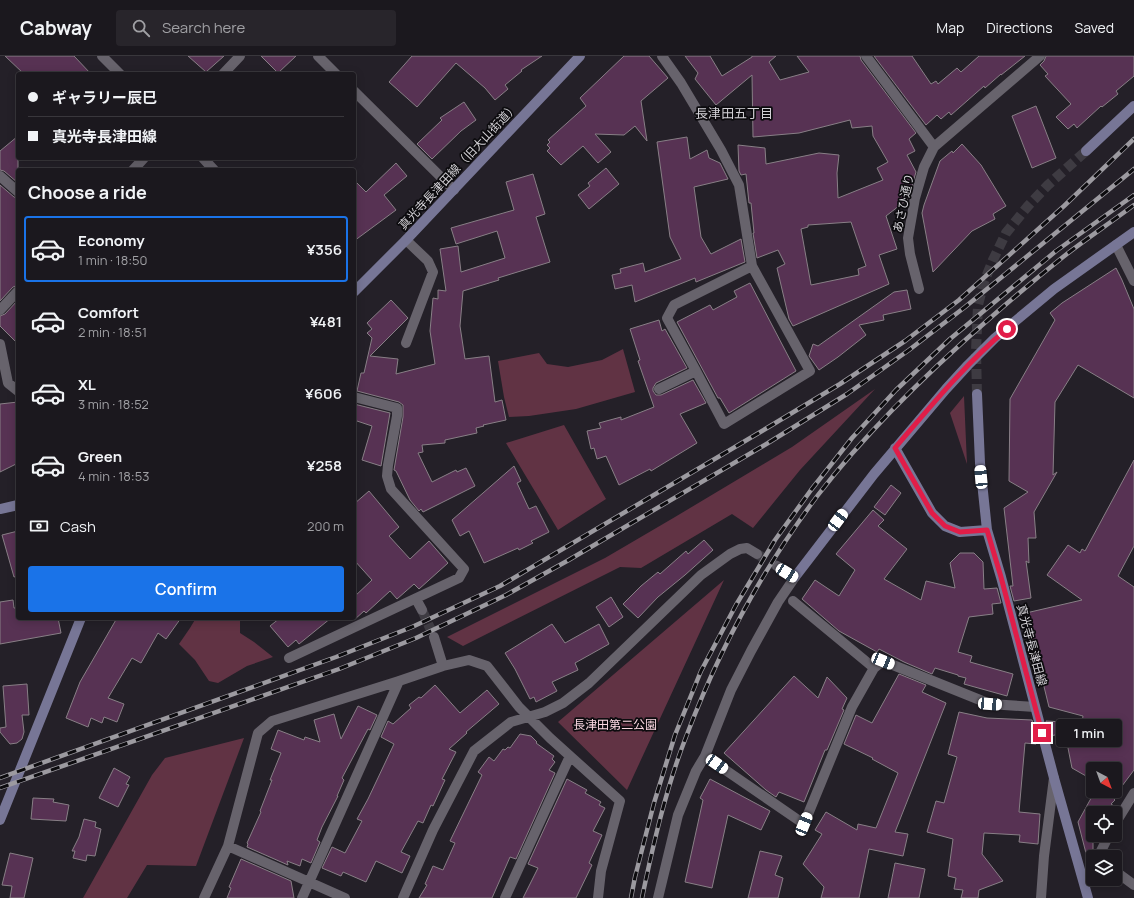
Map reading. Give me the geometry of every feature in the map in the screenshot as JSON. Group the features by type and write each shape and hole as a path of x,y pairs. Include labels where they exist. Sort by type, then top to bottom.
{"main road":[{"name":"真光寺長津田線（旧大山街道）","path":"356,290 454,190 580,56"},
{"path":"1086,151 1134,106"},
{"path":"795,577 895,448 968,365 995,338 1054,289 1134,232"},
{"name":"真光寺長津田線","path":"977,394 980,463 987,530 1088,898"},
{"path":"895,448 932,513 945,526 960,532 987,530"},
{"path":"0,509 16,505"},
{"path":"0,820 80,620"}],"street":[{"path":"102,56 118,72"},
{"path":"225,72 240,56"},
{"path":"318,56 334,72"},
{"path":"662,56 681,82 721,150 739,185 752,266 810,371 724,424 667,318 674,305 752,266"},
{"path":"866,56 934,147"},
{"name":"あさひ通り","path":"919,290 910,254 908,238 920,179 934,147 1040,56"},
{"path":"356,93 454,190"},
{"path":"135,168 142,160"},
{"path":"205,160 212,168"},
{"path":"0,176 16,190"},
{"path":"406,240 428,261 433,272 406,343"},
{"path":"1116,245 1134,281"},
{"path":"0,310 16,293"},
{"path":"0,344 8,383 16,389"},
{"path":"659,389 696,371"},
{"path":"289,658 459,578 464,568 391,489 387,476 397,408 356,398"},
{"path":"403,898 433,830 474,751 511,722 545,712 589,683 701,575 730,554 740,549 747,548 757,554"},
{"path":"658,898 678,815 696,771 705,756 732,690 751,651 778,602 795,577 777,566"},
{"path":"416,599 422,610"},
{"path":"793,601 874,668"},
{"path":"434,637 442,666"},
{"path":"204,898 228,846 258,733 272,721 400,681 442,666 469,660 487,666 519,707 550,738 620,801 602,871 598,898"},
{"path":"705,756 804,824 852,707 874,668 883,661 990,704 1035,707"},
{"path":"302,898 400,681"},
{"path":"505,898 570,756"},
{"path":"1041,898 1044,856 1054,778"},
{"path":"1122,813 1134,793"},
{"path":"228,846 344,898"},
{"path":"1122,876 1134,885"}],"green space":[{"path":"623,349 635,392 576,409 529,416 509,417 498,361 539,353 547,364 568,367 602,360"},
{"path":"875,389 800,470 753,528 732,514 641,568 620,567 463,646 447,637 605,558 792,447"},
{"path":"964,396 967,464 950,413"},
{"path":"564,425 606,499 558,530 506,443"},
{"name":"長津田第二公園","path":"724,580 627,790 558,722"},
{"path":"195,620 240,620 240,633 273,657 247,666 218,683 209,681 195,660 179,644"},
{"path":"244,738 196,866 147,865 127,898 83,898 152,775 165,758"}],"building":[{"path":"5,56 74,56 89,72 22,72"},
{"path":"188,56 224,56 206,72"},
{"path":"261,56 296,56 279,72 277,72"},
{"path":"412,56 542,56 521,70 522,71 505,85 508,89 495,100 485,88 456,63 417,107 389,82"},
{"path":"624,56 649,56 668,78 641,101 647,141 635,126 624,135 595,134 611,152 598,163 583,146 561,165 547,151 550,148 547,145 550,142 548,140 586,106 580,98"},
{"path":"685,56 710,56 722,76 752,56 776,56 769,62 780,80 809,72 797,56 860,56 861,60 916,133 909,139 915,151 907,155 916,172 908,199 886,216 897,249 879,255 889,284 793,326 789,319 777,268 785,264 778,250 757,258 746,174 741,175 739,171 738,145 765,148 766,164 819,153 839,155 837,173 838,198 883,180 877,168 888,162 873,136 872,126 852,128 850,120 799,133 753,137 752,75 716,105 695,79 698,73","holes":["851,222 866,266 858,269 859,275 811,285 801,229 808,227 808,225"]},
{"path":"874,56 912,56 931,84 936,81 938,84 957,68 961,72 979,56 1025,56 985,88 984,86 951,115 949,112 941,119 937,115 926,125"},
{"path":"1046,56 1134,56 1134,76 1116,91 1118,94 1102,107 1101,106 1077,128 1074,124 1068,129 1056,117 1071,104 1045,76 1048,74 1040,65"},
{"path":"464,102 476,120 461,131 432,159 417,144 442,120 440,118"},
{"path":"1036,106 1056,158 1032,168 1012,116"},
{"path":"687,137 690,159 707,150 709,158 720,163 728,179 694,187 701,237 711,254 741,239 745,262 696,282 695,278 635,302 632,285 615,289 612,275 621,273 620,269 643,263 645,272 681,259 670,237 657,142"},
{"path":"16,138 16,160 18,160 18,168 16,168 16,181 4,171 0,170 0,151"},
{"path":"962,144 981,165 1006,206 993,214 995,219 972,231 933,272 922,213 940,161 952,151 953,153"},
{"path":"396,163 407,176 384,195 396,210 356,240 356,182 366,192"},
{"path":"606,168 619,184 589,209 578,195 590,186 588,183"},
{"path":"533,174 545,214 536,217 550,262 498,278 499,280 463,291 460,326 465,359 489,356 495,402 502,400 506,420 483,425 484,426 476,428 477,433 445,440 445,443 422,445 423,452 418,453 432,482 456,470 457,472 466,468 475,486 423,512 421,509 419,511 410,500 396,471 394,470 403,417 403,405 399,402 357,391 361,373 364,373 372,338 367,333 372,329 367,323 391,300 408,318 370,356 398,359 396,374 435,364 430,331 433,298 438,299 438,290 446,291 440,249 458,246 461,272 505,258 497,231 456,244 451,228 514,210 506,182"},
{"path":"0,185 16,198 16,286 0,301"},
{"path":"1116,268 1134,309 1134,398 1078,365 1055,402 1053,475 1057,472 1034,512 1036,538 1028,538 1029,563 1026,561 1031,598 1014,601 1010,586 1013,586 1004,508 1028,492 1009,481 1010,399 1055,320 1050,313 1062,303"},
{"path":"750,283 796,371 729,413 720,398 718,398 677,322 710,305 713,310 737,297 734,291"},
{"path":"907,290 911,309 883,315 884,320 859,325 866,335 819,370 809,356 813,344 818,346 894,292"},
{"path":"16,302 16,342 0,326 0,316 5,314"},
{"path":"659,320 662,331 665,329 687,368 656,383 653,391 656,395 661,395 693,380 706,403 680,414 697,443 651,471 650,469 619,485 606,456 597,459 594,448 591,449 587,431 601,428 599,423 621,417 621,420 654,407 638,361 640,360 630,329"},
{"path":"16,402 16,464 0,472 0,404"},
{"path":"356,404 390,413 381,466 362,460 372,426 356,421"},
{"path":"1134,460 1134,546 1118,576 1134,587 1134,770 1122,786 1122,762 1086,762 1086,776 1072,768 1065,733 1050,736 1046,721 1082,723 1083,716 1049,707 1026,613 1082,600 1047,575 1068,545 1080,553 1082,549 1085,551"},
{"path":"514,466 521,481 517,483 529,509 536,506 549,532 531,541 533,543 519,550 518,548 484,563 469,531 460,536 452,520"},
{"path":"891,485 901,493 885,515 874,507"},
{"path":"369,491 399,527 389,536 410,559 429,541 448,563 419,589 414,584 397,599 390,591 366,613 364,611 356,618 356,595 372,580 356,562 356,502"},
{"path":"873,510 884,520 878,526 907,549 884,579 921,600 926,581 955,588 950,563 960,553 974,553 983,562 984,589 997,588 1001,603 992,604 993,614 969,617 958,652 972,656 970,662 1013,674 1007,696 964,684 966,678 958,675 935,668 932,674 879,649 877,652 839,631 802,599 815,580 839,596 855,570 836,554"},
{"path":"16,532 16,576 14,577 2,535"},
{"path":"704,540 713,550 658,597 638,618 623,604 658,572 660,574 686,551 688,554"},
{"path":"611,597 623,617 609,627 596,607"},
{"path":"13,600 14,608 16,608 16,620 58,620 61,633 0,644 0,602"},
{"path":"116,620 180,620 166,639 158,633 141,663 132,658 108,698 124,704 117,722 104,717 102,723 91,718 88,727 66,718 80,682"},
{"path":"278,620 329,620 299,644 296,640 288,647 270,626"},
{"path":"552,624 565,643 599,624 609,644 575,663 578,670 552,682 557,691 536,702 534,697 530,699 505,653"},
{"path":"899,674 926,685 922,692 946,703 895,832 908,834 903,856 869,849 859,898 821,898 824,887 803,864 822,834 815,830 826,812 857,830 858,824 876,828 898,773 872,759 873,758 844,744 856,715 872,723"},
{"path":"794,676 818,698 827,677 847,698 842,709 844,710 827,750 825,750 804,802 779,792 776,797 724,753"},
{"path":"27,684 29,715 22,715 24,732 22,739 17,743 10,744 0,732 0,728 6,727 3,686"},
{"path":"435,685 460,713 487,690 499,704 466,732 467,733 449,749 456,752 442,779 445,780 433,806 431,805 423,823 418,821 401,852 410,856 402,873 376,861 366,882 343,872 341,876 322,868 332,847 345,853 362,821 357,819 394,744 381,737 388,721 393,724 411,708 409,705 419,697 421,698"},
{"path":"358,706 377,715 342,778 344,780 338,796 322,827 317,840 320,842 311,863 302,859 300,866 287,861 288,865 247,847 247,843 261,812 260,811 272,780 270,780 281,753 271,749 278,730 304,740 305,737 320,742 314,720 334,714 341,739"},
{"path":"959,712 987,718 1032,720 1037,738 1035,739 1036,744 1025,743 1019,812 1040,814 1038,844 1019,842 1020,835 984,833 982,854 1003,881 979,890 978,898 961,898 963,890 954,889 956,878 948,876 953,839 927,832 936,801 944,803 957,757 948,754"},
{"path":"520,734 531,736 537,742 536,743 554,756 552,759 555,762 549,770 555,773 516,859 510,857 492,898 419,898 427,885 425,884 433,866 443,870 455,843 450,841 482,775 478,772 489,757 494,761 503,749 505,750 508,747 510,748"},
{"path":"114,768 130,777 126,784 129,785 118,807 99,798"},
{"path":"567,779 587,790 585,793 601,802 599,805 605,808 593,831 602,835 589,863 592,865 576,898 523,898 538,868 528,864"},
{"path":"710,779 770,811 761,830 728,815 712,888 685,882 703,800 700,798"},
{"path":"33,798 54,799 53,802 69,805 66,821 31,819"},
{"path":"1091,798 1113,798 1115,800 1111,804 1114,806 1087,806"},
{"path":"1086,807 1086,842 1093,842 1093,850 1086,850 1086,853 1078,822"},
{"path":"84,819 96,822 95,827 101,829 95,856 87,855 86,861 73,858 75,851 72,851 79,837"},
{"path":"760,851 782,856 775,875 783,878 778,898 748,898"},
{"path":"10,853 33,858 24,898 10,898 12,886 2,885"},
{"path":"241,859 291,881 294,898 227,898 231,888 229,887"},
{"path":"895,863 925,869 919,898 888,898"}],"tunnel":[{"path":"977,394 976,351 978,305 984,282 993,260 1006,233 1028,206 1048,185 1086,151"},
{"path":"757,554 777,566"},
{"path":"422,610 434,637"}],"railway":[{"path":"0,778 336,657 412,627 500,586 840,384 905,341 959,300 1064,206 1134,139"},
{"path":"0,788 339,669 416,638 506,595 567,561 768,443 847,394 909,350 965,307 1134,169"},
{"path":"631,898 654,803 675,735 701,671 736,605 775,540 811,490 852,438 896,390 950,339 1056,251 1134,195"},
{"path":"642,898 655,837 666,796 679,756 699,705 727,642 743,612 798,523 818,495 857,448 899,403 943,360 998,311 1054,265 1134,205"}],"district":[{"name":"長津田五丁目","path":"734,113"}],"route":[{"path":"1007,329 995,338 968,365 895,448 932,513 945,526 960,532 987,530 1001,577 1042,733"}]}
